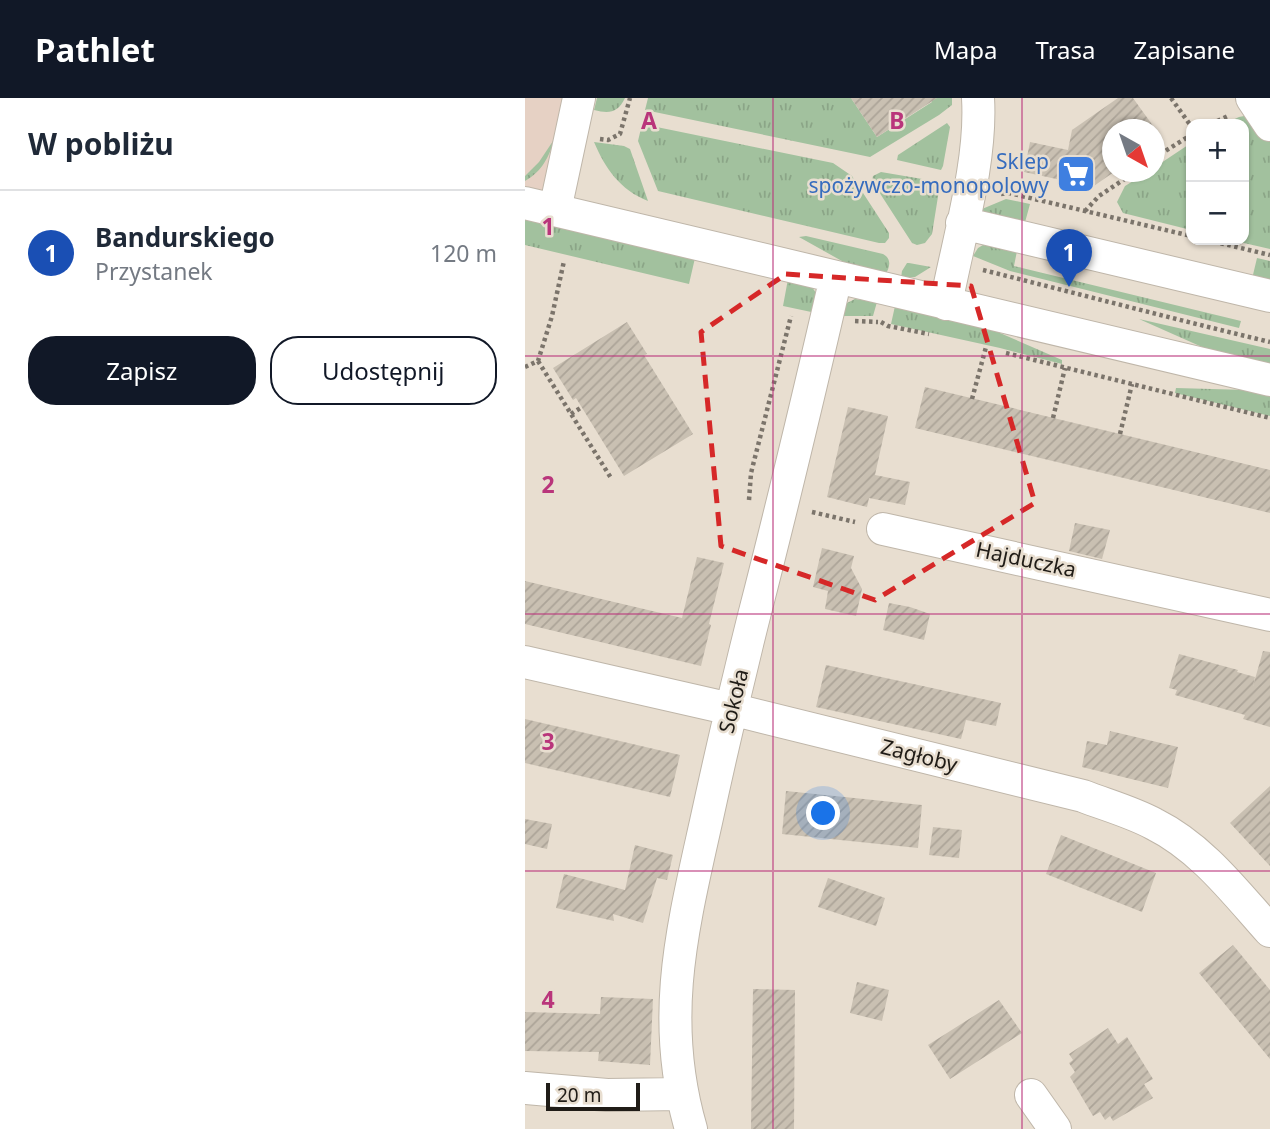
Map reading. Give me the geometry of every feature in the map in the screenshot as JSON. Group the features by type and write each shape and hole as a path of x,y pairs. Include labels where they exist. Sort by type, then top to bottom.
{"street":[{"path":"579,98 540,207 1270,380"},
{"path":"946,304 965,209 979,116 978,98"},
{"path":"1252,98 1270,125"},
{"path":"965,209 1270,296"},
{"name":"Sokoła","path":"691,1129 676,1056 675,993 680,947 771,505 836,277"},
{"name":"Hajduczka","path":"883,529 1270,615"},
{"name":"Zagłoby","path":"525,662 731,709 1083,796 1117,808 1154,824 1197,853 1217,871 1270,931"},
{"path":"525,1088 607,1096 682,1094"},
{"path":"1031,1095 1055,1129"}],"path":[{"path":"594,138 608,140 620,134 630,98"},
{"path":"1171,98 1186,119"},
{"path":"1165,151 1186,138"},
{"path":"1085,211 1100,195 1120,182"},
{"path":"965,209 979,197 1009,193 1186,235"},
{"path":"1228,245 1270,255"},
{"path":"525,367 538,360 552,316 564,261"},
{"path":"973,267 1270,342"},
{"path":"791,316 751,473 748,499 883,529"},
{"path":"881,322 888,326 934,335"},
{"path":"972,399 986,347 976,345"},
{"path":"999,351 1270,418"},
{"path":"538,360 611,478"},
{"path":"1053,418 1065,368"},
{"path":"1120,434 1132,384"},
{"path":"571,414 582,407"}],"highlighted area":[{"path":"786,274 971,286 1035,503 875,600 721,546 701,332"}],"shaded area":[{"path":"525,98 570,98 549,198 525,193"}],"green space":[{"path":"597,98 625,98 613,111 604,112 594,110"},
{"path":"648,98 851,98 877,137 932,102 930,98 952,98 952,105 870,157 645,110"},
{"path":"1249,115 1256,120 1270,142 1270,249 1249,244 1249,119 1235,119"},
{"path":"947,123 950,127 941,170 897,160 898,155"},
{"path":"642,124 833,163 852,176 889,233 889,238 885,243 879,243 658,191 638,141"},
{"path":"555,138 545,162 525,181 525,176 539,162"},
{"path":"594,142 630,149 648,201 629,191 615,177"},
{"path":"1186,146 1186,229 1123,213 1117,202 1125,186 1132,182 1165,182 1165,160"},
{"path":"881,172 940,184 932,234 925,243 912,243 872,181 873,176"},
{"path":"1006,199 1030,204 1024,226 986,215 982,209"},
{"path":"525,217 695,258 689,284 525,245"},
{"path":"806,236 883,254 889,261 888,269 885,275 849,265 799,237"},
{"path":"983,245 1017,251 1014,266 1241,321 1239,328 1010,271 973,256"},
{"path":"1257,258 1270,261 1270,283 1252,279"},
{"path":"907,263 931,267 915,277 901,278"},
{"path":"788,279 812,287 816,293 816,313 783,306"},
{"path":"855,299 877,302 873,316 838,316 845,304"},
{"path":"895,306 996,330 1062,360 1062,364 891,324"},
{"path":"1139,319 1270,349 1270,366 1211,351"},
{"path":"1176,388 1247,390 1270,396 1270,416 1175,393"}],"building":[{"path":"851,98 937,98 877,137"},
{"path":"1118,98 1133,98 1148,119 1102,119 1102,180 1091,188 1024,172 1030,142 1068,150 1072,130"},
{"path":"627,322 647,354 644,355 693,434 624,476 576,398 573,400 553,368"},
{"path":"925,387 1270,470 1270,513 915,428"},
{"path":"848,407 888,416 875,475 910,482 905,505 869,498 867,507 827,497"},
{"path":"1075,523 1110,530 1102,559 1069,551"},
{"path":"822,548 854,556 851,568 862,589 856,616 825,609 828,591 813,587"},
{"path":"697,557 724,563 701,666 525,624 525,581 682,618"},
{"path":"889,603 930,614 924,640 883,630"},
{"path":"1263,651 1270,652 1270,727 1243,719 1245,715 1175,695 1177,690 1169,688 1179,654 1255,677 1253,686"},
{"path":"826,665 1001,703 996,726 966,720 961,739 816,707"},
{"path":"525,719 680,755 670,797 525,763"},
{"path":"1110,731 1178,747 1168,788 1082,767 1087,741 1107,745"},
{"path":"1270,786 1270,866 1230,823"},
{"path":"786,791 922,805 918,848 782,834"},
{"path":"525,819 552,824 547,849 525,844"},
{"path":"933,827 962,830 959,858 929,855"},
{"path":"1061,835 1156,873 1142,912 1046,874"},
{"path":"635,845 673,855 667,880 657,878 643,923 613,914 614,921 556,908 564,874 625,890"},
{"path":"828,878 885,898 876,926 818,907"},
{"path":"1233,945 1270,990 1270,1059 1199,973"},
{"path":"857,982 889,990 882,1021 850,1013"},
{"path":"753,989 795,990 794,1129 751,1129"},
{"path":"601,997 653,999 650,1065 598,1061 599,1052 525,1051 525,1012 600,1014"},
{"path":"999,1000 1022,1033 950,1079 928,1045"},
{"path":"1108,1028 1118,1044 1127,1037 1153,1079 1144,1084 1153,1098 1113,1121 1110,1116 1105,1120 1100,1112 1093,1116 1070,1077 1075,1072 1069,1063 1073,1060 1069,1054"}],"place":[{"name":"Sklep spożywczo-monopolowy","path":"1076,174"},
{"name":"Bandurskiego","path":"1069,287"}]}
